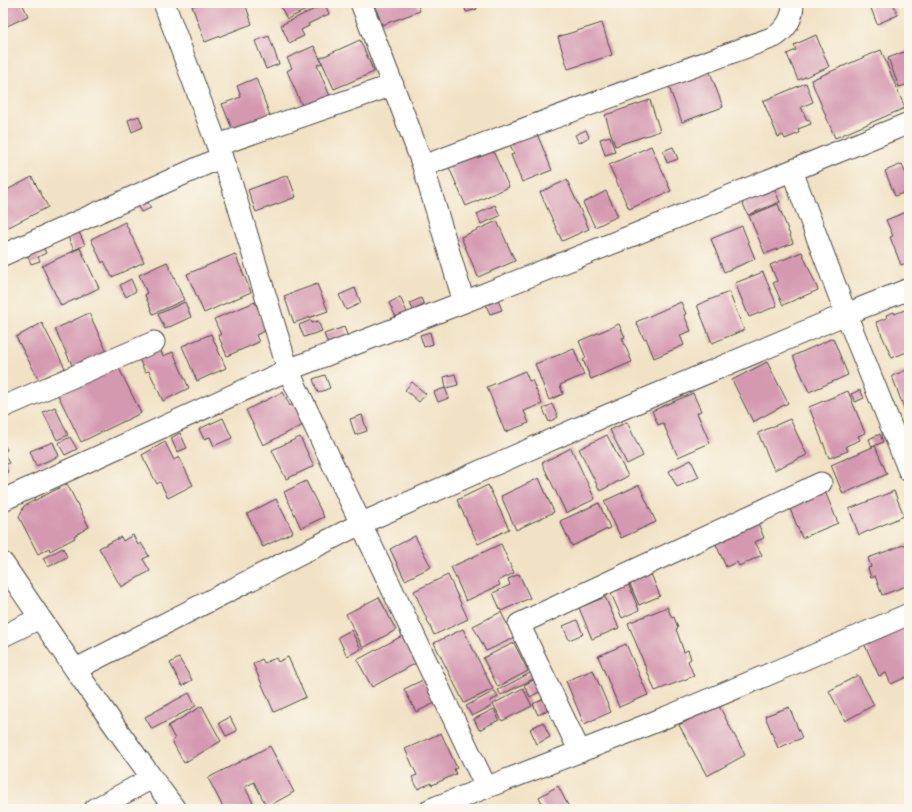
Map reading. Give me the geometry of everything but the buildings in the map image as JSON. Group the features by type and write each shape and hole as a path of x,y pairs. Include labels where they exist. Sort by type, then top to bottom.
{"street":[{"path":"164,3 232,185 288,370 362,523 486,787"},
{"path":"360,3 393,85 423,166 464,302"},
{"path":"423,166 774,37 781,33 790,21 793,3"},
{"path":"3,255 220,151 393,85"},
{"path":"3,500 288,370 464,302 909,123"},
{"path":"792,171 846,314 904,446 909,470"},
{"path":"76,669 362,523 603,417 846,314 909,289"},
{"path":"3,407 154,342"},
{"path":"580,752 518,624 822,483"},
{"path":"3,564 174,809"},
{"path":"431,809 659,720 909,614"},
{"path":"3,636 40,618"},
{"path":"95,809 152,778"}],"shaded area":[{"path":"144,798 151,809 122,809"}]}
